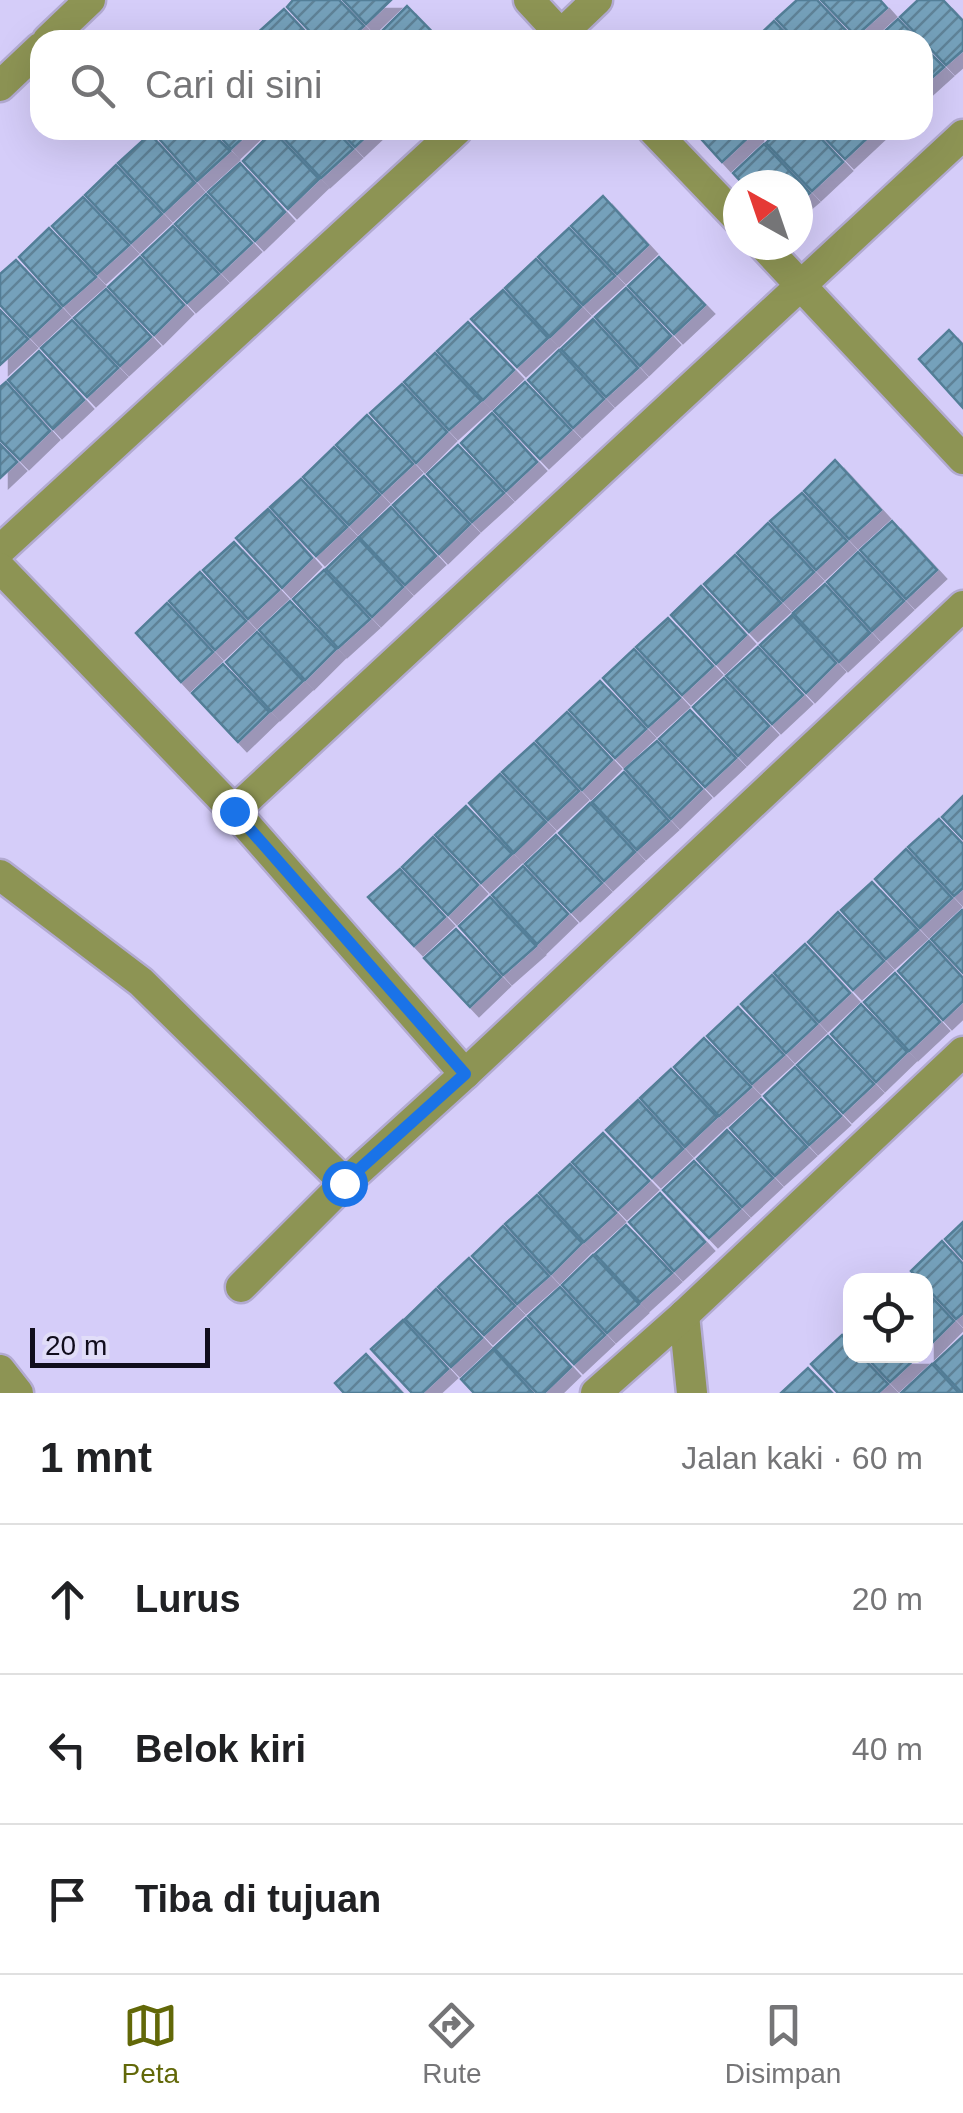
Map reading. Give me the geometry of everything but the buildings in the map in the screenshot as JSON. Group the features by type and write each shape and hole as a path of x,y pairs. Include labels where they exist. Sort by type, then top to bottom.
{"street":[{"path":"58,30 90,0"},
{"path":"528,0 554,30"},
{"path":"569,30 598,0"},
{"path":"0,86 30,58"},
{"path":"234,811 963,135"},
{"path":"0,550 446,140"},
{"path":"662,140 723,203"},
{"path":"778,260 963,459"},
{"path":"0,568 234,811 465,1074"},
{"path":"242,1287 344,1183 963,606"},
{"path":"0,875 141,982 344,1183"},
{"path":"596,1393 684,1316 963,1052"},
{"path":"684,1316 692,1393"},
{"path":"0,1370 18,1393"}],"route":[{"path":"234,811 465,1074 344,1183"}]}
